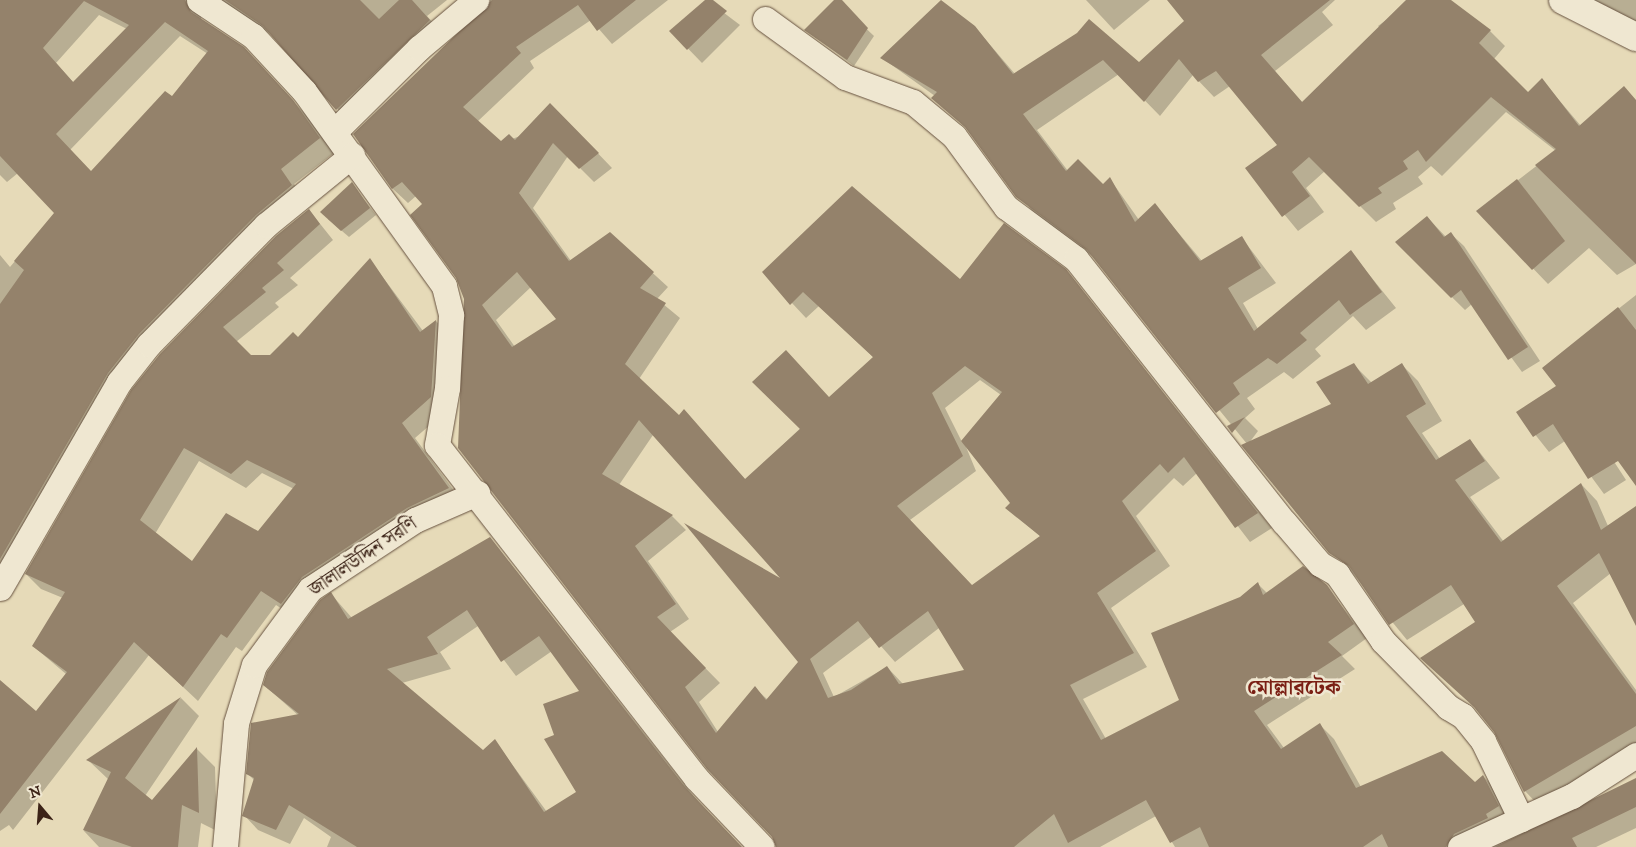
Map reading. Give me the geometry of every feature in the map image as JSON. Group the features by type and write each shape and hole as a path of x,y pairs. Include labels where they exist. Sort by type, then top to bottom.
{"street":[{"path":"199,0 254,36 352,155 444,286 451,315 447,388 437,445 477,493 696,778 762,847"},
{"path":"334,132 419,48 476,0"},
{"path":"1563,0 1636,37"},
{"path":"765,19 845,77 913,102 954,136 1006,207 1076,260 1284,522 1320,564 1337,574 1383,641 1448,707 1463,716 1483,741 1521,819"},
{"path":"0,588 119,382 149,344 266,225 352,155"},
{"name":"জালালউদ্দিন সরণি","path":"225,847 236,723 254,665 310,589 415,520 477,493"},
{"path":"1460,847 1572,796 1636,754"}],"building":[{"path":"0,0 185,0 191,12 244,47 293,100 320,138 281,169 292,185 256,215 139,334 108,373 0,559 0,304 24,270 14,261 54,213 0,156","holes":["84,1 129,25 73,82 43,48","165,22 208,51 172,96 165,91 91,171 56,134"]},
{"path":"225,0 360,0 379,19 399,0 412,0 430,20 336,110 263,26"},
{"path":"492,0 636,0 597,31 578,5 516,47 521,53 463,107 501,141 509,134 515,140 550,103 599,153 579,169 553,143 519,193 569,261 610,232 654,272 640,288 666,303 625,364 679,415 684,409 745,479 800,429 752,382 786,350 829,397 873,357 803,292 790,305 762,272 852,186 960,279 1004,223 1066,269 1258,513 1235,528 1184,457 1168,473 1160,464 1122,501 1156,551 1097,593 1134,653 1070,685 1101,740 1179,700 1151,633 1240,597 1258,582 1263,595 1303,566 1327,585 1354,624 1328,642 1342,655 1254,711 1281,749 1320,723 1356,788 1442,751 1475,782 1483,775 1499,806 1486,814 1488,818 1454,834 1446,847 1388,847 1382,834 1363,847 1209,847 1200,827 1170,843 1146,800 1068,843 1054,814 1014,847 776,847 772,837 707,769 458,448 464,299 456,278 410,215 422,204 402,182 392,189 353,134","holes":["517,272 556,319 512,347 482,305","965,366 1002,392 961,441 1010,503 1005,508 1040,536 972,585 897,506 963,456 932,393","639,420 780,578 684,523 798,662 766,700 755,686 716,733 685,687 706,668 657,617 676,604 635,546 673,515 602,474","928,611 964,670 899,684 887,666 851,690 828,698 810,659 858,621 879,648"]},
{"path":"705,0 713,0 727,11 687,50 669,31"},
{"path":"834,0 842,0 868,28 847,60 804,30"},
{"path":"941,0 975,26 1013,74 1077,33 1089,19 1139,62 1184,21 1167,0 1330,0 1261,55 1302,102 1406,0 1451,0 1491,30 1479,43 1528,92 1542,78 1579,126 1624,86 1636,100 1636,264 1535,165 1556,149 1491,97 1426,162 1418,150 1403,161 1408,169 1378,188 1382,193 1359,207 1309,157 1292,172 1310,196 1282,217 1245,168 1277,145 1216,71 1198,82 1179,59 1144,102 1103,60 1023,114 1066,171 1078,159 1103,184 1110,177 1135,222 1155,203 1200,261 1242,236 1261,268 1228,288 1254,331 1351,250 1382,292 1350,315 1339,300 1300,333 1307,340 1277,364 1268,358 1233,383 1240,394 1216,413 1087,250 1016,197 965,127 931,98 937,92 880,58"},
{"path":"1517,179 1565,241 1532,270 1476,211"},
{"path":"352,182 370,208 341,231 320,212"},
{"path":"309,209 320,224 277,263 284,270 262,288 266,292 223,327 251,355 270,355 293,332 298,337 370,258 420,332 436,320 431,397 402,423 449,488 407,508 302,577 281,604 261,591 227,638 221,634 183,687 134,642 0,814 0,680 36,711 67,672 32,646 65,592 25,574 131,390 160,354 276,236","holes":["184,448 231,474 247,460 296,484 258,531 226,513 192,561 140,520"]},
{"path":"1427,216 1444,237 1451,232 1528,347 1508,360 1461,290 1451,298 1395,242"},
{"path":"1618,307 1636,330 1636,486 1618,461 1588,479 1553,424 1533,437 1516,412 1556,386 1542,368"},
{"path":"1354,363 1368,384 1402,363 1426,404 1406,416 1436,460 1470,439 1485,461 1455,480 1501,542 1581,483 1601,530 1636,506 1636,626 1599,553 1557,586 1636,694 1636,726 1524,792 1494,732 1474,707 1420,658 1475,622 1451,585 1389,625 1349,566 1329,553 1241,445 1331,404 1316,382"},
{"path":"1245,417 1232,433 1227,426"},
{"path":"490,537 685,787 742,847 357,847 289,805 276,830 242,816 254,778 246,774 251,723 299,714 263,685 267,672 320,600 331,592 348,619","holes":["467,610 501,662 539,636 579,691 543,704 554,735 544,739 576,792 544,812 495,739 483,750 387,669 438,654 427,637"]},
{"path":"181,697 125,778 152,800 197,747 199,813 182,805 178,847 132,847 83,830 111,772 86,760"},
{"path":"1636,778 1636,807 1572,838 1577,847 1495,847"}],"district":[{"name":"মোল্লারটেক","path":"1294,688"}]}
